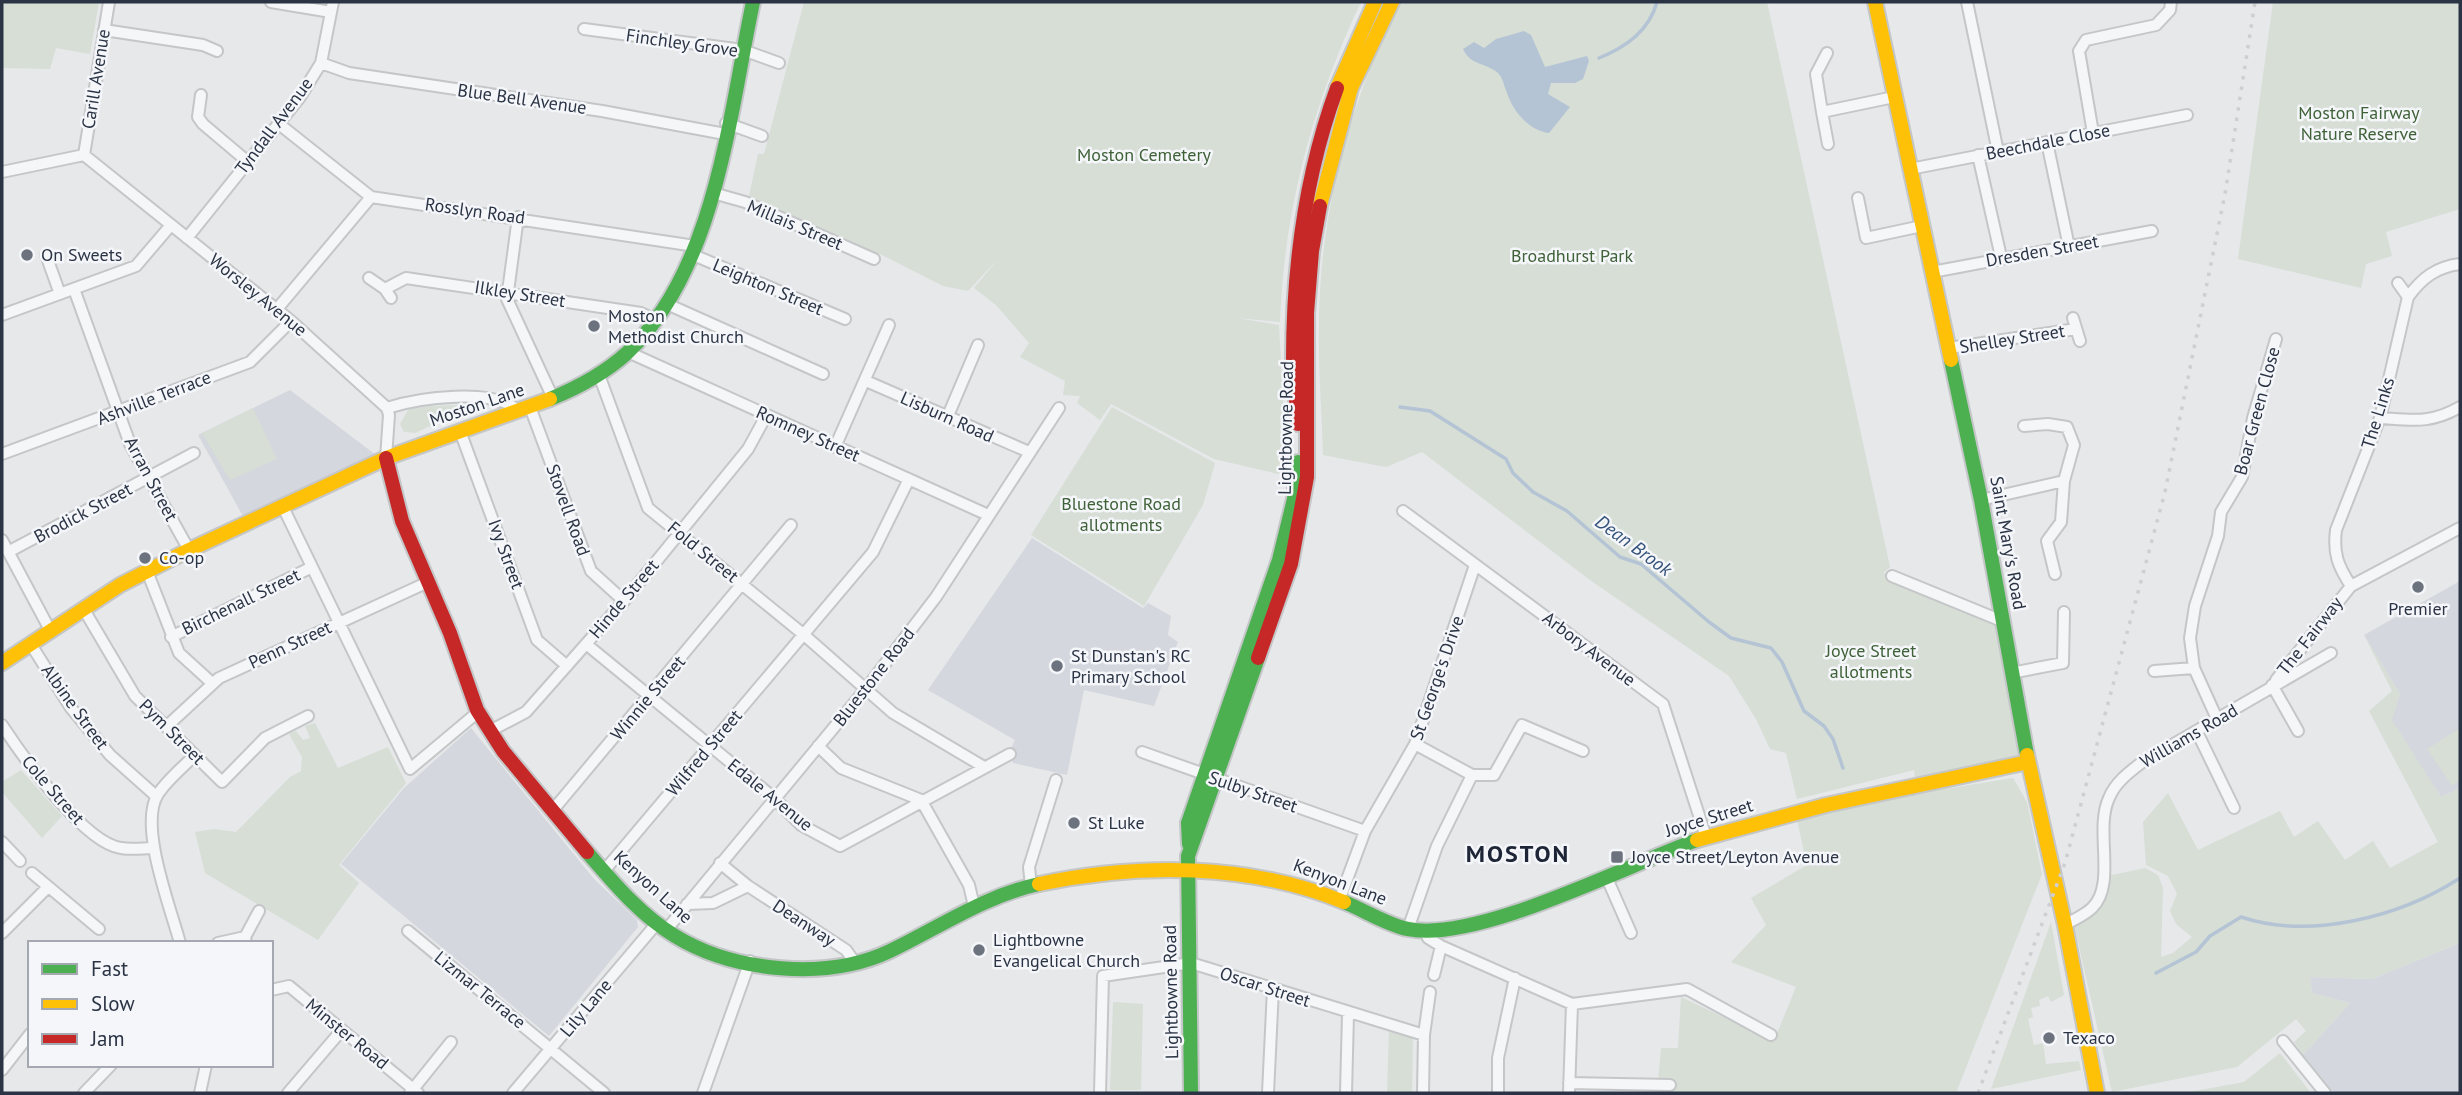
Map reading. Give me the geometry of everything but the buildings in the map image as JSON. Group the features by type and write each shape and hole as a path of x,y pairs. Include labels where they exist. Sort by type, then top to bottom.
{"street":[{"name":"Carill Avenue","path":"83,155 109,2"},
{"path":"271,2 332,7"},
{"name":"Moston Lane","path":"2,663 83,608 189,550 386,458 553,398 598,375 628,352 667,304 693,250 713,193 753,2"},
{"name":"Lightbowne Road","path":"1191,1093 1191,964 1187,873 1189,849 1279,560 1294,499 1298,421 1293,364 1296,268 1310,169 1346,60 1375,2"},
{"name":"Lightbowne Road","path":"1211,777 1291,564 1307,477 1307,313 1312,251 1321,200 1351,88 1392,2"},
{"name":"Saint Mary's Road","path":"1875,2 1981,500 2028,762 2065,925 2097,1093"},
{"path":"1967,2 1998,152"},
{"path":"2093,133 2079,51 2086,40 2156,25 2170,10 2171,2"},
{"name":"Tyndall Avenue","path":"187,238 279,124 321,62 332,7"},
{"name":"Finchley Grove","path":"584,29 743,50 779,63"},
{"path":"104,30 203,45 218,51"},
{"path":"1826,53 1816,74 1828,144"},
{"name":"Blue Bell Avenue","path":"321,62 349,74 726,128 762,136"},
{"path":"201,95 198,117 248,162"},
{"path":"1822,112 1894,97"},
{"name":"Beechdale Close","path":"1910,169 2187,115"},
{"path":"277,309 371,197 279,124"},
{"path":"2047,142 2069,247"},
{"path":"2,172 83,155"},
{"name":"Worsley Avenue","path":"83,155 277,309 387,408"},
{"path":"1978,156 2001,257"},
{"name":"Millais Street","path":"713,193 745,202 874,259"},
{"name":"Rosslyn Road","path":"371,197 518,217 693,250"},
{"path":"1858,198 1866,238 1922,226"},
{"path":"518,217 507,299 553,398"},
{"path":"2,315 136,266 171,225"},
{"name":"Dresden Street","path":"1932,272 2001,257 2152,231"},
{"name":"Leighton Street","path":"693,250 845,319"},
{"path":"46,256 60,294"},
{"path":"2398,283 2408,297 2420,281 2435,269 2460,264"},
{"name":"Ilkley Street","path":"369,278 388,293 406,278 641,313 656,320"},
{"name":"Arran Street","path":"74,289 130,444 189,550"},
{"name":"The Links","path":"2351,586 2337,565 2333,549 2336,530 2380,418 2408,297"},
{"path":"667,304 823,374"},
{"name":"Ashville Terrace","path":"2,454 250,362 291,321"},
{"name":"Shelley Street","path":"1949,348 2074,324 2080,341"},
{"path":"835,447 889,325"},
{"name":"Boar Green Close","path":"2218,721 2194,668 2190,638 2195,606 2218,536 2221,512 2242,477 2253,418 2276,339"},
{"path":"947,418 978,345"},
{"name":"Romney Street","path":"628,352 988,515"},
{"name":"Fold Street","path":"598,375 648,508 803,634 893,713 984,767"},
{"name":"Lisburn Road","path":"866,380 1028,452"},
{"path":"386,458 389,415 387,408 410,400 501,400 524,409"},
{"path":"501,400 502,416"},
{"path":"2380,418 2426,421 2440,419 2460,407"},
{"name":"Bluestone Road","path":"662,925 688,904 865,690 936,597 1059,408"},
{"name":"Stovell Road","path":"524,409 591,571 624,601"},
{"name":"Hinde Street","path":"490,731 526,712 624,601 748,449 766,416"},
{"path":"2024,426 2048,424 2067,427 2074,445 2064,481 2061,522 2047,541 2055,574"},
{"name":"Ivy Street","path":"460,431 537,640 567,666"},
{"name":"Brodick Street","path":"8,552 194,453"},
{"name":"Kenyon Lane","path":"386,458 392,486 426,583 456,647 478,712 516,769 604,872 662,925 692,946 750,961 829,969 856,964 886,953 974,906 1031,886 1085,877 1187,873 1236,873 1282,879 1408,929"},
{"name":"Wilfred Street","path":"604,872 873,552 909,479"},
{"path":"1981,500 2064,481"},
{"path":"282,505 410,769 478,712"},
{"name":"Arbory Avenue","path":"1403,511 1662,704 1706,837"},
{"name":"Winnie Street","path":"553,810 791,525"},
{"name":"The Fairway","path":"2272,685 2351,586 2460,528"},
{"path":"2,540 50,630"},
{"name":"St George's Drive","path":"1339,901 1365,831 1415,744 1475,565"},
{"name":"Birchenall Street","path":"171,637 312,567"},
{"path":"147,571 179,653 212,683"},
{"path":"1892,576 2003,621"},
{"name":"Penn Street","path":"167,726 212,683 426,583"},
{"name":"Pym Street","path":"83,608 135,696 222,782 265,738 308,716"},
{"path":"2011,673 2063,663 2064,612"},
{"name":"Albine Street","path":"30,643 71,708 110,755 156,796"},
{"name":"Edale Avenue","path":"586,644 774,799 801,825 840,846 1010,754"},
{"name":"Williams Road","path":"2065,925 2093,907 2104,887 2102,819 2109,798 2121,779 2141,763 2218,721 2272,685 2331,653"},
{"path":"2154,671 2194,668"},
{"path":"2272,685 2298,732"},
{"name":"Cole Street","path":"2,725 28,764 85,829 119,848 154,848"},
{"path":"1415,744 1472,775 1494,775 1522,725 1583,751"},
{"path":"2197,732 2234,808"},
{"path":"818,746 841,768 921,800 969,885 974,906"},
{"name":"Sulby Street","path":"1142,752 1365,831"},
{"path":"179,941 154,848 151,819 156,796 195,755"},
{"name":"Joyce Street","path":"1408,929 1425,931 1511,912 1706,837 1795,811 2028,762"},
{"path":"1408,929 1437,846 1472,775"},
{"path":"1031,886 1029,867 1056,780"},
{"path":"2,842 20,861"},
{"name":"Deanway","path":"720,863 748,886 846,950 856,964"},
{"path":"32,873 99,929"},
{"path":"1606,876 1631,933"},
{"path":"688,904 713,904 748,886"},
{"path":"2,933 48,887"},
{"path":"245,940 259,911"},
{"name":"Lily Lane","path":"513,1093 662,925"},
{"name":"Lizmar Terrace","path":"408,931 604,1093"},
{"path":"1425,931 1428,938 1441,946 1572,1004 1687,989 1771,1035"},
{"path":"1434,975 1441,946"},
{"path":"703,1093 750,961"},
{"name":"Oscar Street","path":"1100,1093 1103,976 1191,964 1424,1035"},
{"path":"1498,1093 1498,1058 1515,978"},
{"name":"Minster Road","path":"273,990 289,986 414,1092"},
{"path":"1268,1093 1273,989"},
{"path":"1423,1093 1424,1035 1430,992"},
{"path":"1572,1004 1569,1088 1670,1085"},
{"path":"1346,1093 1348,1014"},
{"path":"288,1093 341,1031"},
{"path":"2,1070 28,1037"},
{"path":"2283,1041 2325,1093"},
{"path":"414,1092 451,1042"},
{"path":"84,1093 109,1067"},
{"path":"200,1093 206,1067"}],"shaded area":[{"path":"290,390 380,458 244,518 198,435"},
{"name":"St Dunstan's RC Primary School","path":"1032,538 1143,608 1148,603 1171,616 1168,635 1178,642 1154,706 1084,690 1067,775 1013,763 1009,753 1015,740 928,690"},
{"path":"2460,581 2460,788 2441,797 2391,720 2400,694 2364,635"},
{"path":"471,728 594,879 637,920 638,927 549,1036 341,864 404,788"},
{"path":"2460,943 2460,1093 2334,1093 2303,1055 2350,1003 2312,993 2310,977 2372,979"}],"green space":[{"path":"2,2 99,2 90,54 56,48 50,69 2,68"},
{"name":"Moston Cemetery","path":"804,2 1361,2 1329,79 1304,158 1288,239 1280,322 1237,318 1279,325 1287,476 1214,459 1111,404 1100,420 1077,403 1080,396 1063,395 1065,381 1020,357 1029,343 996,305 974,288 998,259 968,291 943,286 882,255 749,196 758,154 764,154"},
{"name":"Broadhurst Park","path":"1400,2 1767,2 1890,567 1883,573 2002,621 2028,762 1916,785 1914,770 1797,799 1786,753 1770,749 1756,719 1729,676 1590,580 1422,452 1386,467 1323,455 1320,284 1331,201 1352,118 1366,78"},
{"name":"Moston Fairway Nature Reserve","path":"2273,2 2460,2 2460,209 2386,232 2392,256 2366,264 2361,288 2238,259"},
{"path":"477,404 415,433 404,432 400,424 410,407"},
{"name":"Bluestone Road allotments","path":"1112,407 1215,463 1203,505 1144,606 1031,535"},
{"path":"253,408 277,459 230,480 202,433"},
{"path":"2364,635 2400,694 2392,720 2441,797 2460,788 2460,943 2372,979 2310,977 2312,993 2350,1003 2303,1055 2294,1042 2306,1031 2296,1019 2237,1067 2112,1092 2073,920 2093,907 2103,877 2145,868 2158,875 2163,888 2161,957 2173,953 2192,937 2176,924 2170,911 2177,894 2168,876 2146,865 2143,822 2168,793 2198,850 2280,811 2294,837 2318,821 2345,860 2373,841 2390,868 2438,842 2369,711 2392,691"},
{"path":"315,723 338,768 388,747 406,783 339,865 359,883 318,940 205,873 195,832 214,829 236,832 290,777 301,771 302,757 289,734 296,731 303,740 310,738 305,726"},
{"path":"2460,728 2460,781 2452,786 2427,749"},
{"path":"21,770 62,816 42,838 2,792 2,782"},
{"path":"2013,778 2027,802 2042,874 1956,1093 1657,1093 1661,1048 1678,1048 1681,997 1774,1041 1796,987 1731,962 1766,925 1751,898 1807,865 1797,820 1920,793"},
{"path":"2051,922 2064,995 2051,1002 2048,996 2039,1000 2040,1006 2031,1008 2033,1017 2028,1019 2034,1045 2043,1043 2046,1064 2079,1061 2081,1070 1991,1089"},
{"path":"1113,1002 1143,1004 1141,1090 1110,1090"},
{"path":"1389,1030 1413,1037 1412,1093 1387,1093"},
{"path":"2280,1053 2311,1093 2184,1093 2244,1082"}],"water":[{"path":"1524,31 1531,35 1545,67 1587,56 1589,61 1583,79 1575,83 1551,83 1548,94 1570,107 1549,133 1535,128 1523,119 1513,107 1498,73 1474,61 1463,49 1474,42 1484,48 1496,39"}],"waterway":[{"path":"1599,58 1635,37 1648,21 1657,2"},
{"name":"Dean Brook","path":"1400,407 1430,411 1506,459 1513,473 1533,492 1567,511 1620,557 1641,564 1731,638 1771,648 1782,662 1804,711 1824,726 1833,739 1843,768"},
{"path":"2156,973 2196,952 2210,936 2241,917 2268,924 2296,926 2354,921 2410,904 2460,878"}],"railway":[{"path":"1978,1093 2065,863 2165,492 2225,194 2255,2"}],"traffic: fast":[{"path":"550,399 590,379 627,353 657,318 681,279 700,235 714,189 753,2"},
{"path":"1951,360 1981,500 2027,755"},
{"path":"1189,844 1188,823 1279,560 1294,499 1298,462"},
{"path":"1191,1093 1188,856 1258,658"},
{"path":"1344,902 1408,929 1437,930 1472,925 1552,899 1697,840"},
{"path":"587,852 639,908 675,936 725,958 781,968 810,969 865,960 890,951 981,904 1039,884"}],"traffic: slow":[{"path":"1337,88 1375,2"},
{"path":"1320,206 1351,88 1392,2"},
{"path":"1875,2 1951,360"},
{"path":"2,663 120,585 189,550 386,458 550,399"},
{"path":"2027,755 2065,925 2097,1093"},
{"path":"1697,840 1826,805 2028,762"},
{"path":"1039,884 1115,872 1193,870 1270,880 1308,889 1344,902"}],"traffic: jam":[{"path":"1298,424 1293,360 1298,256 1309,188 1337,88"},
{"path":"1258,658 1291,564 1307,477 1307,313 1312,251 1320,206"},
{"path":"386,458 402,521 450,633 477,710 503,751 587,852"}],"place":[{"name":"On Sweets","path":"27,255"},
{"name":"Moston Methodist Church","path":"594,326"},
{"name":"Co-op","path":"145,558"},
{"name":"Premier","path":"2418,587"},
{"name":"St Dunstan's RC Primary School","path":"1057,666"},
{"name":"St Luke","path":"1074,823"},
{"name":"Joyce Street/Leyton Avenue","path":"1617,857"},
{"name":"Lightbowne Evangelical Church","path":"979,950"},
{"name":"Texaco","path":"2049,1038"}],"district":[{"name":"MOSTON","path":"1518,854"}],"park label":[{"name":"Joyce Street allotments","path":"1871,661"}]}
